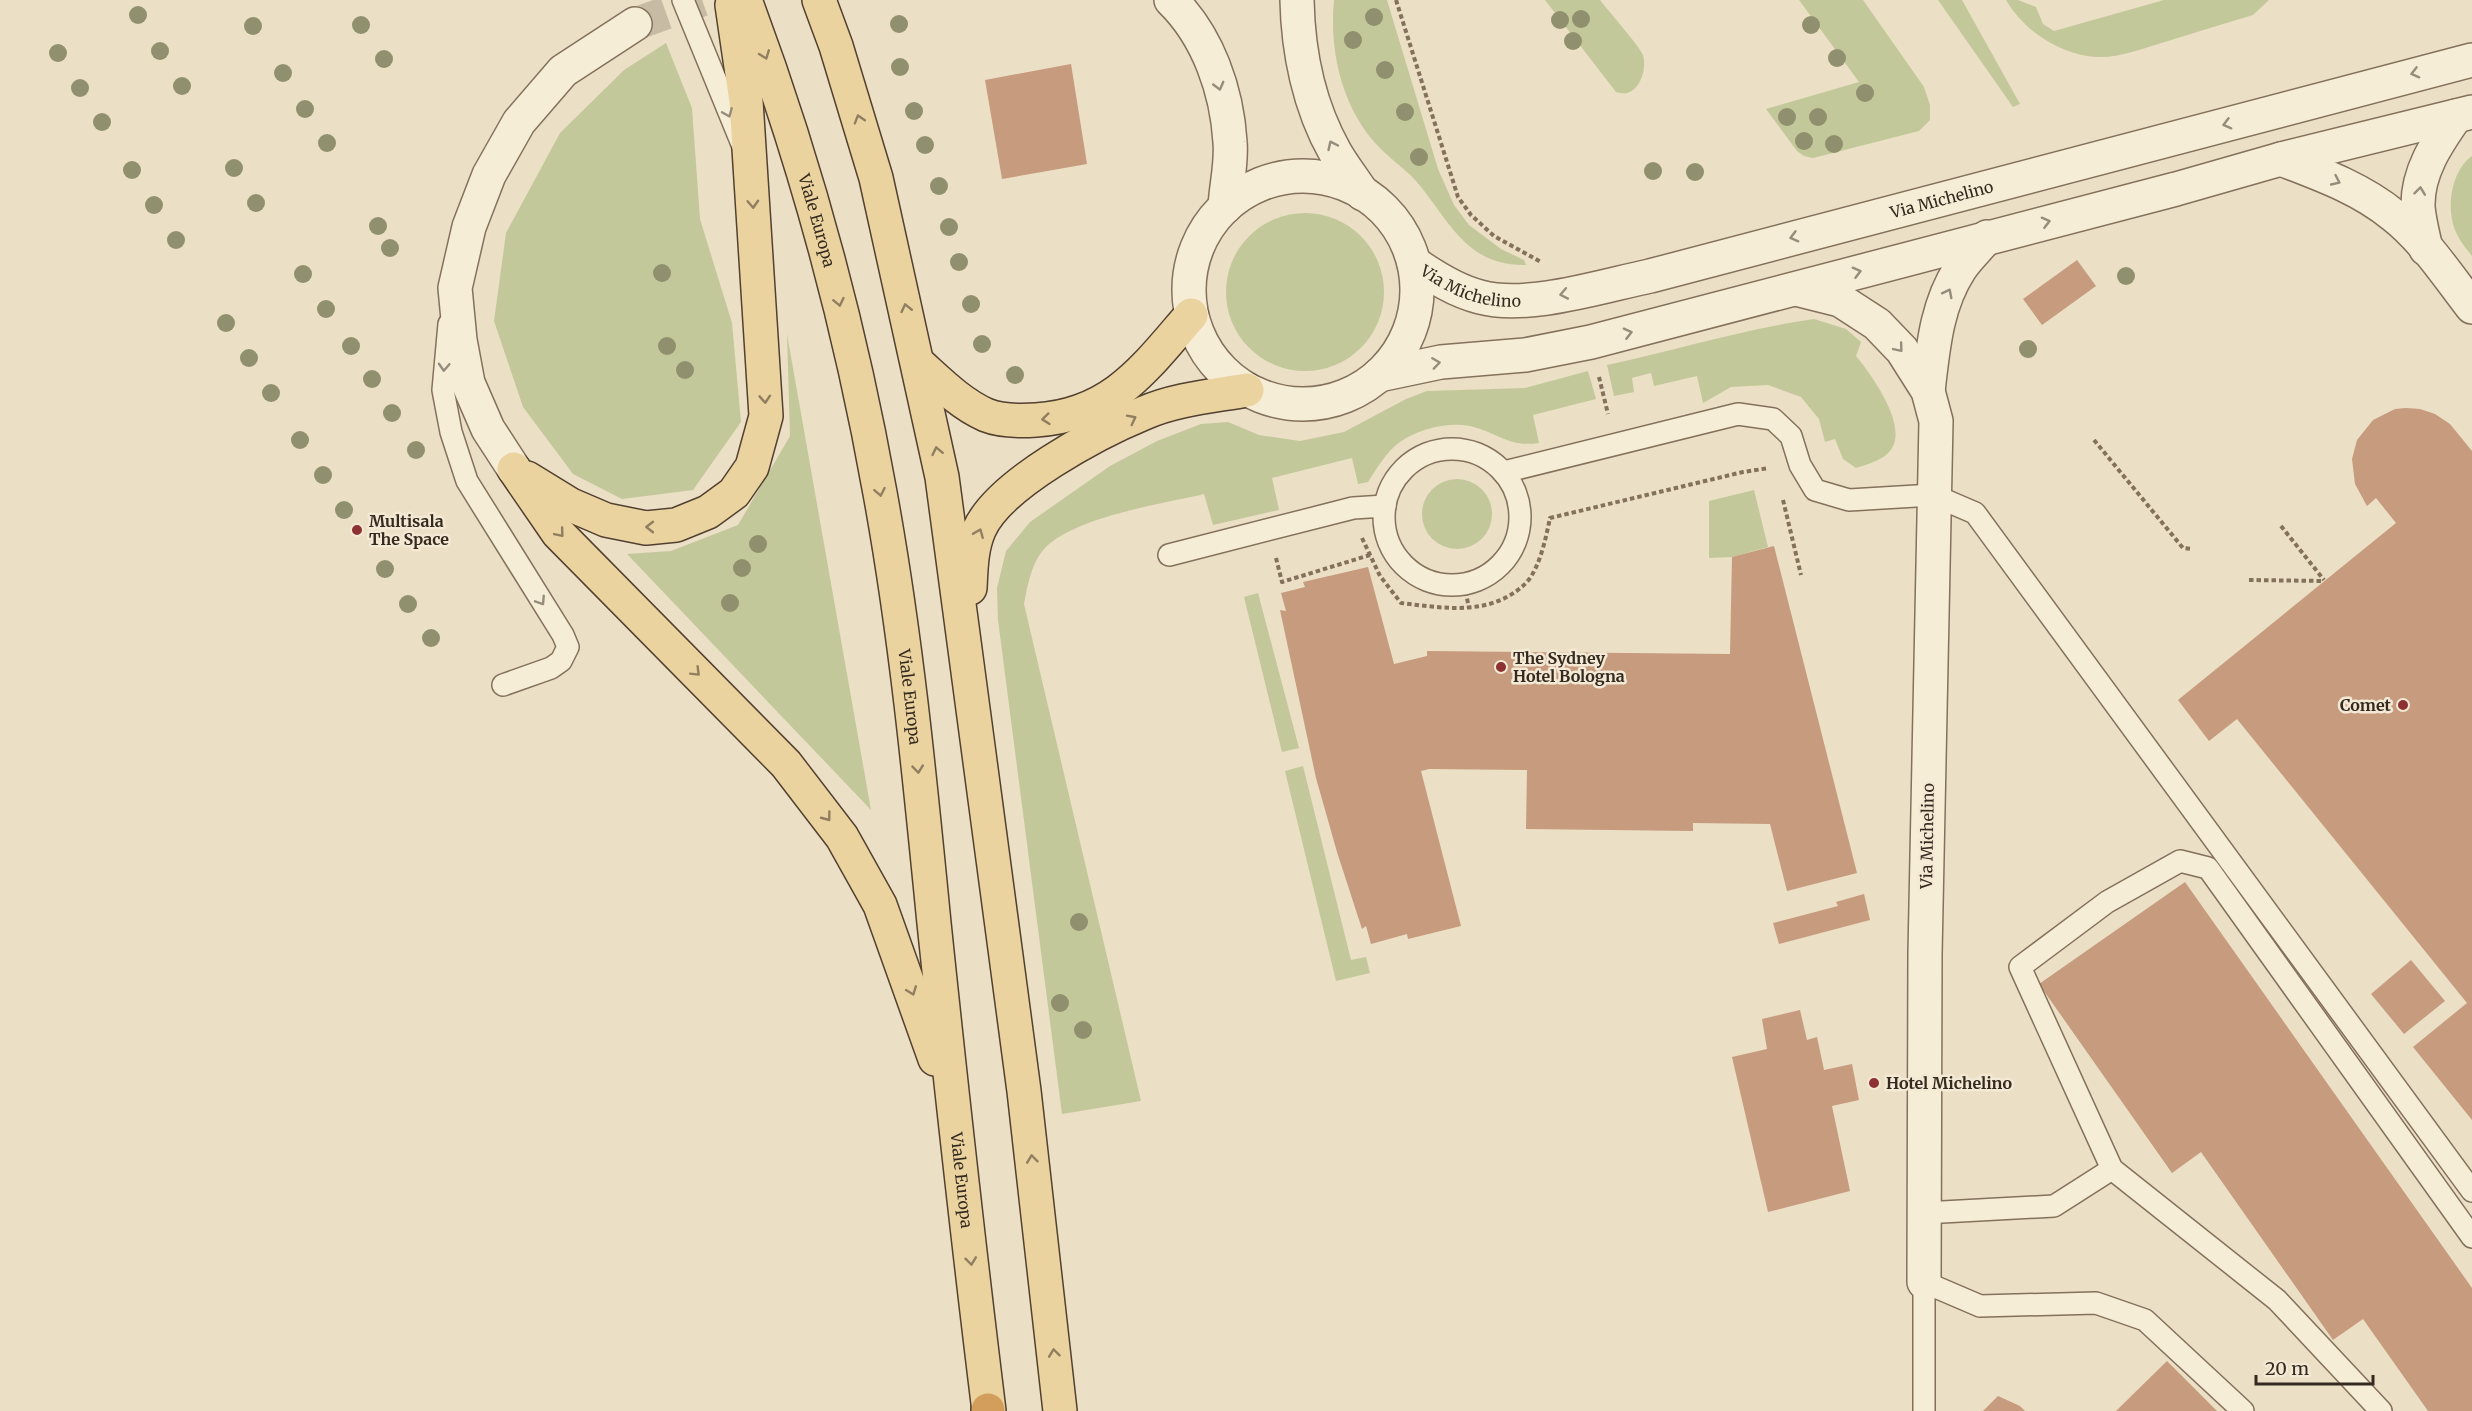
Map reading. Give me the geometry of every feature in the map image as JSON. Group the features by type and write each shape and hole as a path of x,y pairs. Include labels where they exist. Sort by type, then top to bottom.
{"main road":[{"path":"513,469 540,488 571,505 606,520 646,528 676,525 708,512 734,493 752,467 766,416 746,101 731,0"},
{"name":"Viale Europa","path":"745,0 811,192 836,288 880,494 912,706 955,1119 989,1411"},
{"path":"819,0 836,46 876,178 920,365 942,477 1024,1091"},
{"path":"920,365 958,398 994,418 1030,420 1067,416 1100,404 1123,389 1150,363 1191,315"},
{"path":"1060,1411 969,601 971,558 980,529 1001,499 1046,465 1146,412 1186,401 1247,390"},
{"path":"513,469 558,533 786,764 842,837 880,905 917,1005 955,1119"}],"street":[{"path":"1171,0 1205,45"},
{"path":"1190,0 1220,86 1230,143 1225,207"},
{"path":"1297,0 1303,63 1314,105 1334,151 1363,194"},
{"path":"513,469 488,429 468,383 460,340 455,288 469,227 489,175 519,122 564,71 635,24"},
{"name":"Via Michelino","path":"1414,264 1457,289 1481,298 1514,300 1547,298 1650,276 2472,60"},
{"name":"Via Michelino","path":"1379,375 1441,362 1555,350 1796,289 2281,159 2464,114"},
{"name":"Via Michelino","path":"2426,249 2418,207 2420,183 2432,152 2464,114"},
{"name":"Via Michelino","path":"2281,159 2335,180 2370,198 2395,216 2426,249 2472,307"},
{"path":"1309,176 1333,180 1363,194 1376,202 1393,220 1406,241 1414,264 1417,288 1414,312 1407,336 1395,357 1379,375 1349,394 1315,404 1292,404 1269,400 1247,390 1227,376 1211,359 1199,338 1191,315 1189,291 1194,254 1212,220 1225,207 1261,183 1285,177 1309,176"},
{"name":"Via Michelino","path":"1928,391 1934,339 1943,301 1960,269 1987,237"},
{"name":"Via Michelino","path":"1796,289 1840,300 1877,324 1902,350 1928,391 1936,421 1925,954 1924,1282"}],"lane":[{"path":"683,0 751,166"},
{"path":"455,288 446,344 443,390 451,432 467,481 568,647 561,661 551,668 503,685"},
{"path":"1504,472 1737,414 1773,419 1791,436 1800,465 1815,490 1849,500 1933,495 1975,513 2472,1191"},
{"path":"1445,449 1467,450 1487,458 1504,472 1515,489 1521,509 1519,530 1513,550 1500,566 1484,578 1464,585 1442,585 1421,579 1404,566 1391,548 1384,528 1385,506 1392,485 1405,467 1424,455 1445,449"},
{"path":"1169,555 1353,508 1385,506"},
{"path":"2381,1411 2277,1300 2112,1169 2020,967 2107,903 2180,861 2208,868 2472,1237"},
{"path":"1924,1213 2054,1206 2112,1169"},
{"path":"1924,1411 1924,1282 1980,1306 2096,1303 2145,1320 2243,1411"}],"path":[{"path":"1396,0 1458,197 1484,228 1504,242 1540,260 1545,271"},
{"path":"1597,369 1614,444"},
{"path":"2094,440 2182,548 2192,549"},
{"path":"1361,534 1380,576 1401,603 1476,608 1505,597 1527,582 1543,550 1550,518 1743,472 1775,467"},
{"path":"1783,499 1801,575"},
{"path":"2249,580 2324,581 2281,526"},
{"path":"1272,529 1282,582 1370,555"},
{"path":"1464,585 1469,608"}],"green space":[{"path":"1334,0 1387,0 1438,169 1454,205 1469,225 1501,249 1524,260 1526,265 1506,264 1490,259 1464,241 1416,181 1378,146 1366,131 1347,97 1336,59"},
{"path":"1545,0 1600,0 1643,55 1643,72 1635,88 1630,92 1616,92"},
{"path":"1799,0 1863,0 1924,87 1930,105 1930,120 1919,131 1813,158 1797,151 1766,109 1859,82"},
{"path":"1938,0 1962,0 2020,104 2013,107"},
{"path":"2006,0 2018,0 2036,7 2043,24 2054,31 2164,0 2269,0 2253,15 2128,53 2097,57 2063,49 2040,37 2021,20"},
{"path":"666,43 692,108 700,219 732,323 741,422 693,490 622,499 573,474 523,407 494,321 506,233 560,133 624,70"},
{"path":"2472,156 2472,256 2455,229 2451,202 2457,176"},
{"path":"1305,213 1321,214 1335,219 1349,226 1361,236 1371,248 1378,262 1383,276 1383,308 1378,322 1371,336 1361,348 1349,358 1335,365 1321,370 1305,371 1289,370 1275,365 1261,358 1249,348 1239,336 1232,322 1227,308 1226,292 1227,276 1232,262 1239,248 1249,236 1261,226 1275,219 1289,214"},
{"path":"1814,319 1846,329 1861,342 1856,356 1878,387 1895,426 1892,448 1876,461 1856,468 1843,459 1835,439 1825,442 1819,419 1801,397 1768,385 1731,387 1703,403 1697,376 1654,386 1651,373 1632,378 1634,392 1614,396 1607,365 1736,334"},
{"path":"787,334 871,810 627,554 671,551 738,525 790,436"},
{"path":"1588,371 1596,399 1533,415 1539,443 1514,442 1468,426 1448,425 1427,429 1408,437 1395,446 1382,460 1368,482 1358,484 1352,458 1272,478 1279,510 1213,525 1204,494 1097,520 1059,537 1040,554 1031,574 1024,604 1141,1101 1062,1114 998,620 997,588 1006,551 1030,522 1110,466 1157,441 1201,424 1228,422 1259,435 1300,441 1344,432 1406,399 1427,391 1525,388"},
{"path":"1450,479 1464,479 1477,485 1486,494 1492,507 1490,527 1482,539 1464,549 1450,549 1437,543 1428,534 1422,521 1422,507 1428,494 1437,485"},
{"path":"1754,490 1768,547 1732,557 1709,558 1709,501"},
{"path":"1258,593 1299,748 1282,752 1244,597"},
{"path":"1303,766 1351,960 1366,957 1370,973 1336,981 1285,771"}],"building":[{"path":"1071,64 1087,164 1002,179 985,80"},
{"path":"2077,260 2096,286 2042,325 2023,299"},
{"path":"2395,409 2420,409 2435,414 2450,424 2472,451 2472,1120 2413,1047 2467,1003 2237,719 2209,741 2178,700 2396,523 2376,498 2367,506 2355,484 2352,459 2357,440 2373,420"},
{"path":"1774,546 1857,873 1787,891 1770,824 1693,823 1693,831 1526,829 1527,770 1429,769 1421,771 1461,926 1408,939 1407,934 1371,944 1366,926 1362,929 1316,778 1280,610 1286,611 1281,593 1305,587 1303,582 1368,567 1394,664 1427,656 1427,651 1730,654 1732,557"},
{"path":"2185,882 2472,1288 2472,1411 2428,1411 2363,1319 2333,1340 2201,1152 2172,1173 2039,984"},
{"path":"1864,894 1870,920 1779,944 1773,923 1838,906 1836,902"},
{"path":"2411,960 2445,1001 2404,1034 2371,994"},
{"path":"1800,1010 1807,1040 1817,1037 1824,1070 1852,1064 1859,1100 1832,1106 1850,1191 1768,1212 1732,1057 1767,1049 1762,1019"},
{"path":"2167,1361 2217,1411 2116,1411"},
{"path":"1998,1396 2020,1406 2025,1411 1983,1411"}],"tunnel":[{"path":"635,24 702,0"}],"place":[{"name":"Multisala The Space","path":"357,530"},
{"name":"The Sydney Hotel Bologna","path":"1501,667"},
{"name":"Comet","path":"2403,705"},
{"name":"Hotel Michelino","path":"1874,1083"}]}
